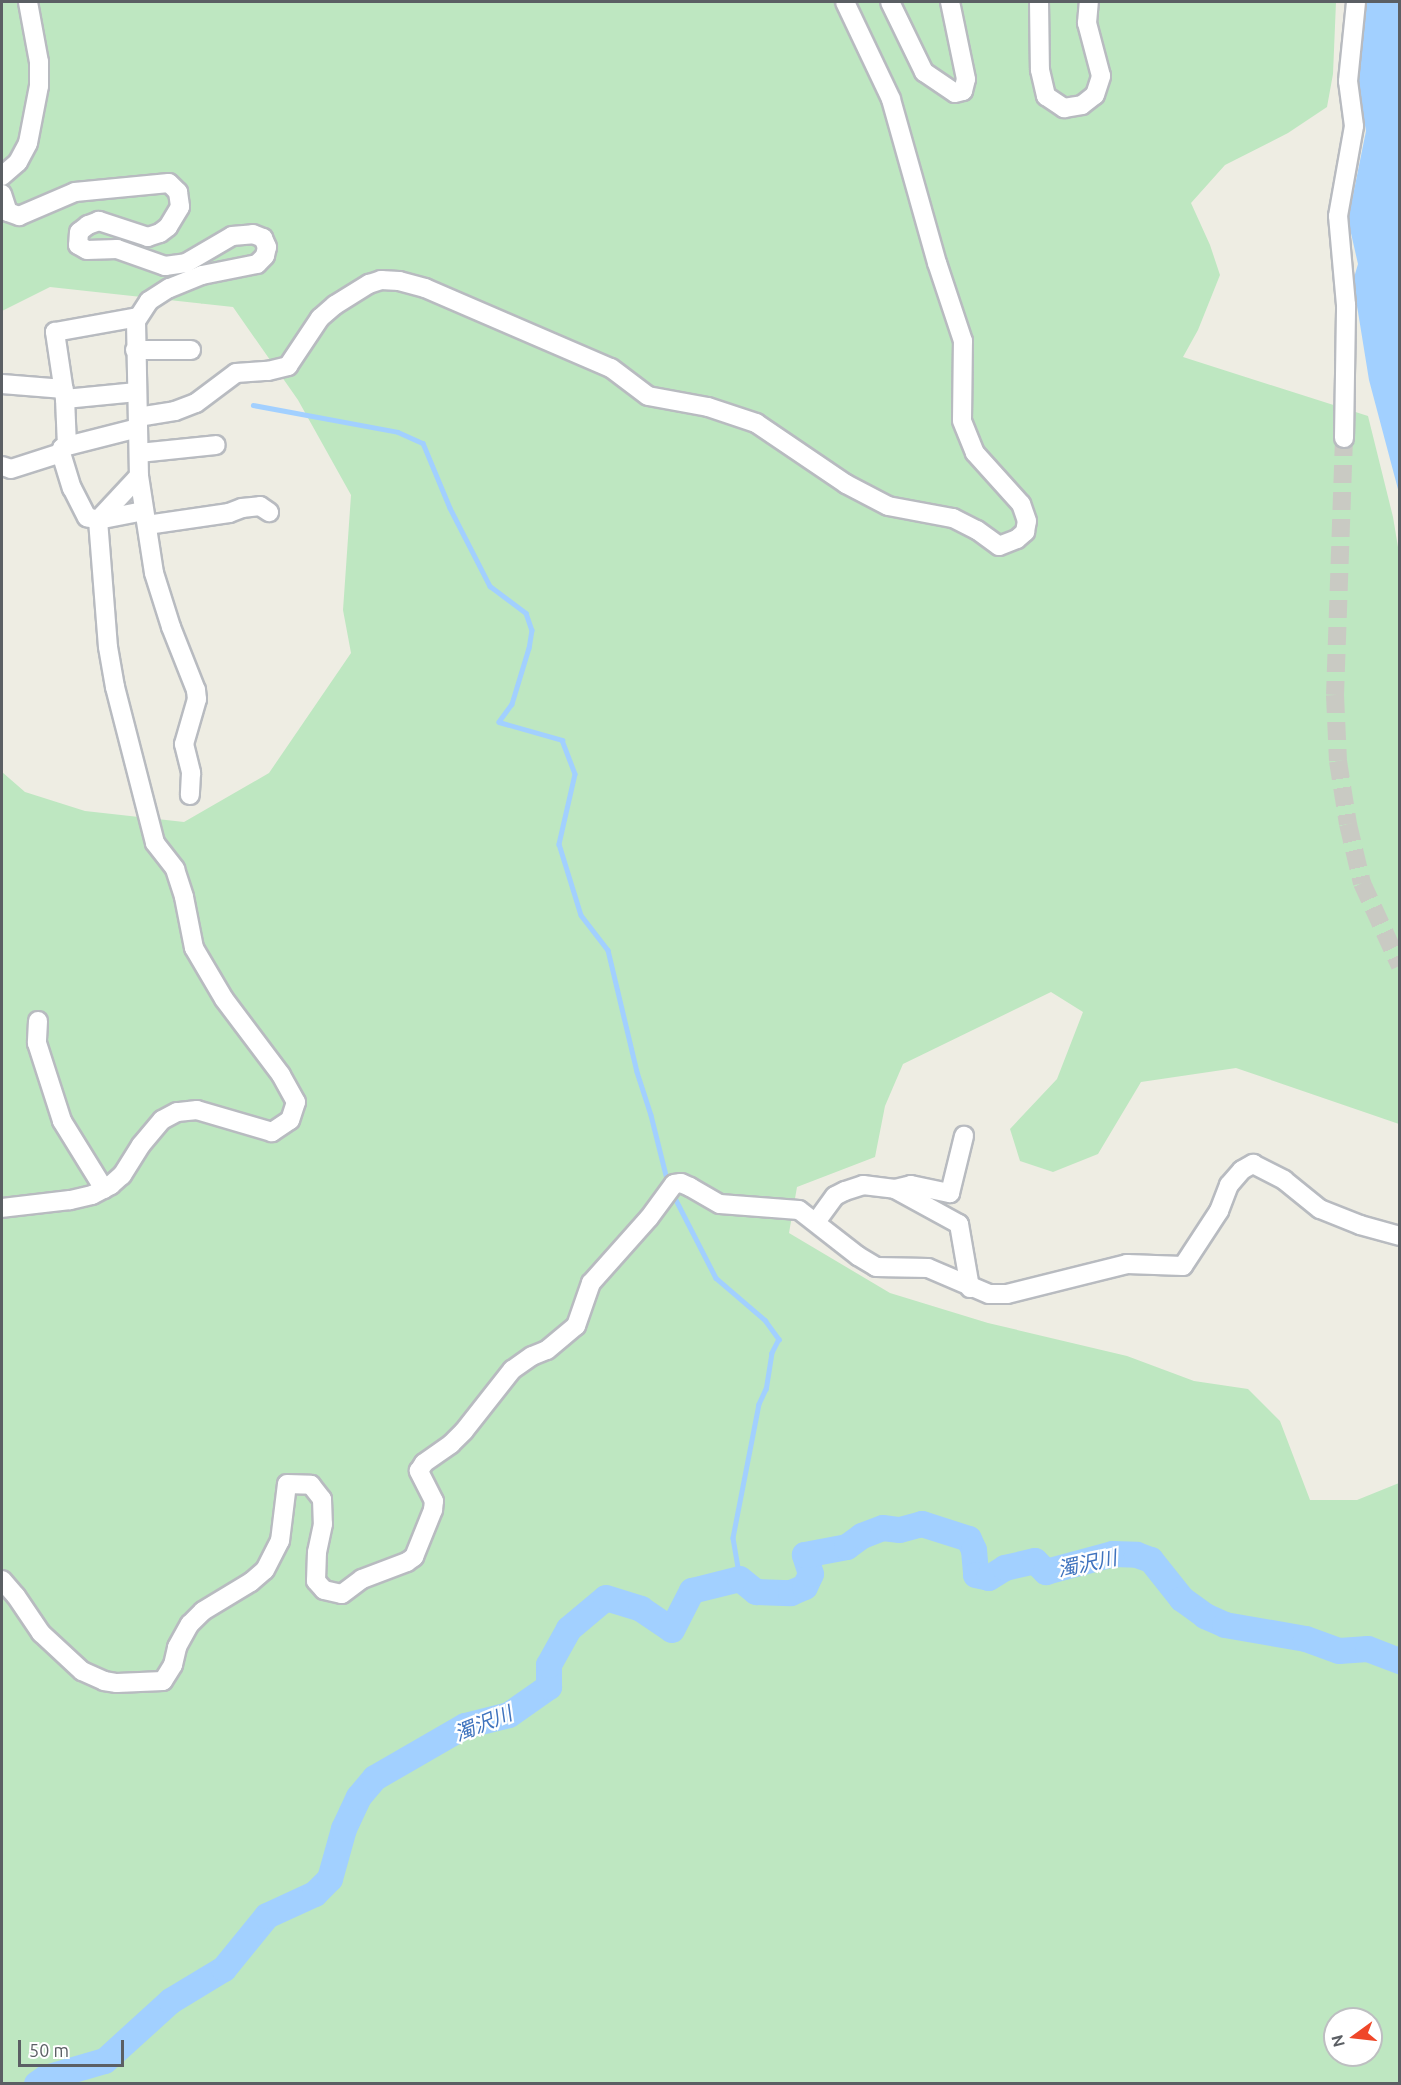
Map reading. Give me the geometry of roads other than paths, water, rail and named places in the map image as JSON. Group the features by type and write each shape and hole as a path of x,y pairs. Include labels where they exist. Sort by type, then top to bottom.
{"street":[{"path":"2,176 18,162 28,143 39,86 39,62 28,2"},
{"path":"2,466 11,469 196,403 236,373 268,371 288,366 320,318 335,305 369,284 381,280 399,281 425,288 611,368 648,396 708,407 756,423 846,483 888,506 953,518 977,530 999,546 1017,539 1025,532 1027,521 1021,504 975,453 962,420 963,341 937,263 891,99 845,2"},
{"path":"890,2 924,72 944,89 960,93 964,86 965,70 950,2"},
{"path":"1039,2 1040,70 1046,96 1064,108 1082,105 1095,95 1101,76 1087,23 1089,2"},
{"path":"1344,438 1346,304 1338,216 1354,126 1348,81 1356,2"},
{"path":"2,194 5,214 19,216 75,192 169,183 178,192 180,207 168,226 160,233 148,237 99,221 79,232 78,245 87,250 117,249 165,266 186,263 232,236 253,234 263,238 267,247 265,256 257,264 202,275 169,288 149,301 136,321 139,476 145,518 154,573 171,627 196,690 197,699 184,744 191,773 190,795"},
{"path":"138,317 55,332 64,394 64,449 81,506 87,517 98,520 229,513 242,508 260,506 269,512"},
{"path":"135,350 191,350"},
{"path":"2,384 64,394 137,392"},
{"path":"140,453 216,445"},
{"path":"2,1208 93,1195 122,1175 141,1145 162,1120 177,1113 197,1110 272,1132 290,1120 296,1102 280,1075 224,999 194,948 184,897 174,869 155,843 115,687 108,647 98,520 139,476"},
{"path":"38,1021 37,1043 62,1121 104,1189"},
{"path":"816,1222 835,1196 863,1185 895,1189 911,1185 950,1193 964,1136"},
{"path":"2,1580 41,1633 82,1671 104,1681 117,1683 163,1681 172,1665 177,1647 190,1624 203,1611 251,1582 265,1570 280,1541 287,1485 311,1485 322,1499 323,1524 317,1552 316,1581 324,1590 342,1594 362,1579 407,1562 414,1557 433,1510 434,1501 419,1471 424,1463 451,1444 464,1431 512,1370 532,1356 547,1350 576,1326 591,1283 649,1218 671,1186 681,1183 720,1204 800,1210 858,1256 876,1267 928,1268 970,1288 989,1294 1007,1294 1127,1264 1183,1266 1220,1211 1229,1185 1242,1170 1253,1164 1284,1180 1320,1209 1360,1225 1400,1236"},
{"path":"895,1189 959,1224 970,1288"}],"water":[{"path":"1365,2 1399,2 1399,493 1369,380 1353,281 1358,264 1348,220 1366,131 1356,76"}],"waterway":[{"path":"253,405 398,432 423,443 450,508 490,586 526,613 532,630 529,648 512,704 499,722 562,740 575,774 559,844 581,915 608,950 637,1072 651,1115 668,1183"},
{"path":"673,1194 716,1278 765,1320 779,1339 772,1353 766,1389 759,1404 733,1538 740,1579"},
{"name":"濁沢川","path":"37,2084 46,2078 105,2061 171,2001 224,1969 267,1916 315,1894 330,1879 344,1829 359,1797 375,1778 465,1726 509,1715 549,1687 549,1665 569,1629 606,1598 641,1609 672,1630 692,1591 740,1579 756,1592 791,1593 805,1587 811,1574 805,1555 847,1547 862,1536 883,1528 900,1530 922,1524 969,1539 974,1550 976,1575 989,1578 1005,1568 1035,1561 1046,1572 1113,1554 1137,1555 1151,1560 1182,1599 1205,1616 1225,1625 1306,1639 1339,1651 1368,1649 1400,1661"}],"tunnel":[{"path":"1344,438 1335,695 1338,761 1348,824 1362,883 1400,966"}]}
